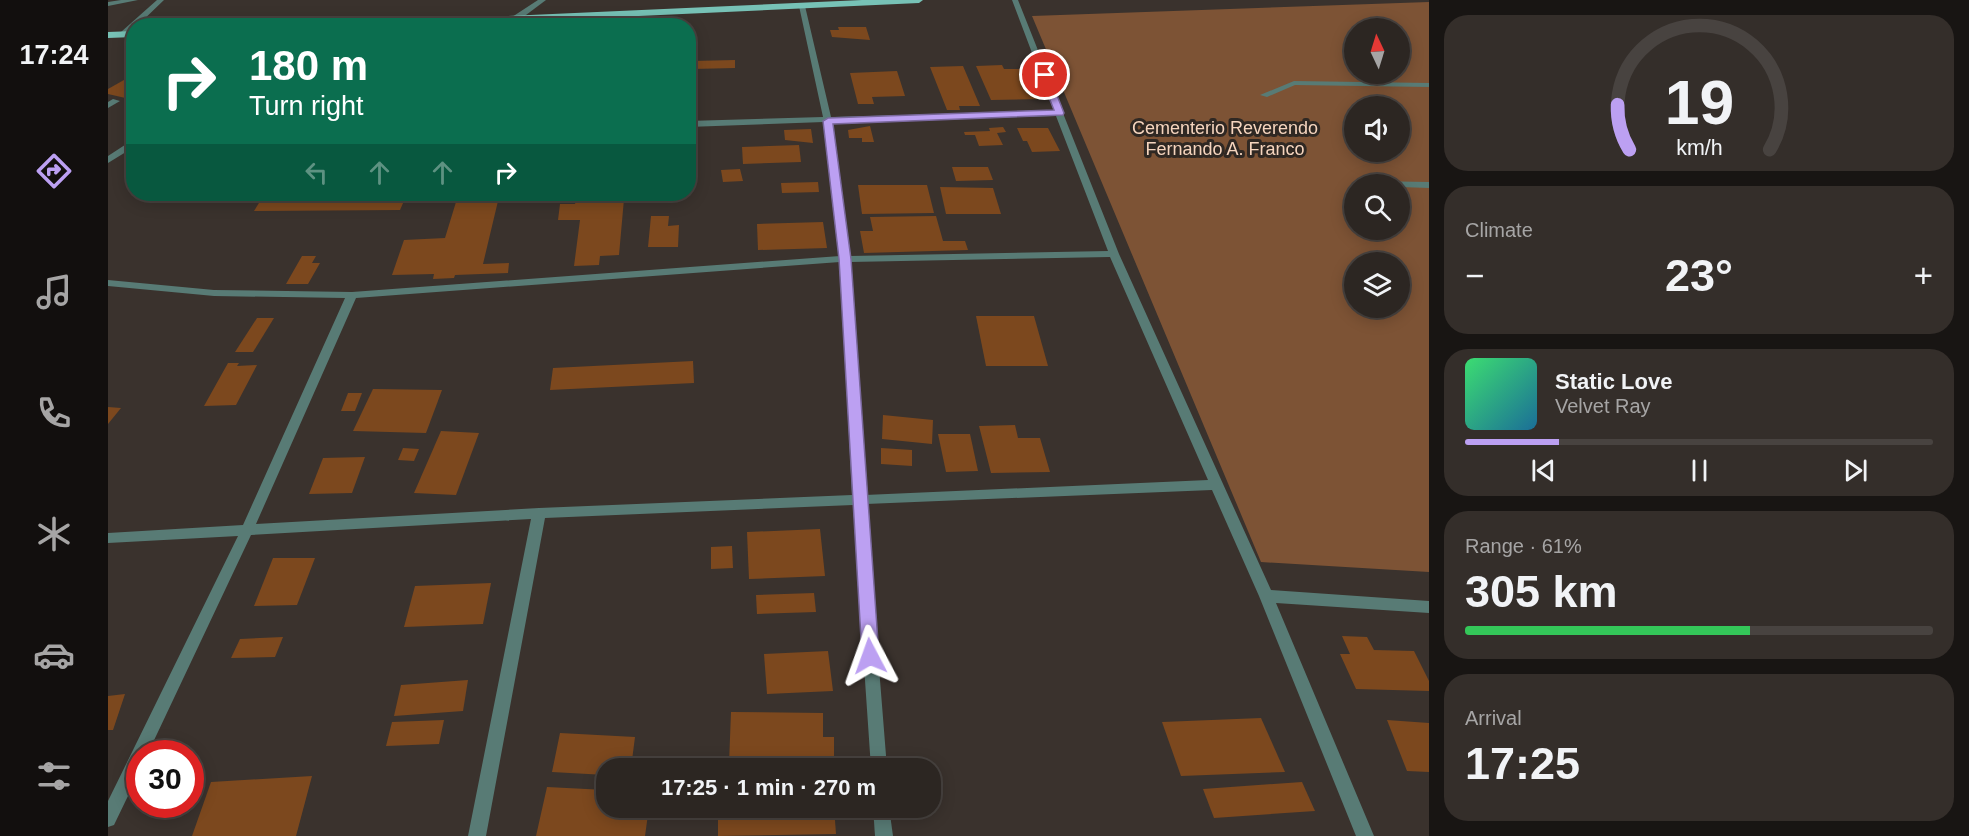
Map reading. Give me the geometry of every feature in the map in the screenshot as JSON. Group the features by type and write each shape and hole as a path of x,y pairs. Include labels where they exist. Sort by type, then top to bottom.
{"main road":[{"path":"538,18 919,0"},
{"path":"108,35 126,34"}],"street":[{"path":"108,4 135,0"},
{"path":"144,18 161,0"},
{"path":"516,18 543,0"},
{"path":"1015,0 1114,254 1266,596 1365,836"},
{"path":"802,6 828,121 845,259 858,499 878,758"},
{"path":"628,18 629,14"},
{"path":"1264,95 1294,83 1429,85"},
{"path":"696,124 1060,113"},
{"path":"108,160 126,148"},
{"path":"1410,185 1429,185"},
{"path":"108,283 214,293 352,295 845,259 1114,254"},
{"path":"146,740 247,530 352,295"},
{"path":"108,538 539,513 1216,485"},
{"path":"477,836 539,513"},
{"path":"1266,596 1429,607"},
{"path":"108,819 126,782"},
{"path":"882,818 884,836"}],"green space":[{"name":"Cementerio Reverendo Fernando A. Franco","path":"1429,2 1429,572 1261,562 1032,16"}],"building":[{"path":"838,27 866,27 870,40 832,37 830,30 839,30"},
{"path":"735,60 735,68 696,69 696,61"},
{"path":"1002,65 1004,69 1026,69 1041,99 991,100 976,66"},
{"path":"963,66 980,106 959,106 960,110 947,110 930,67"},
{"path":"897,71 905,96 872,97 874,104 858,104 850,73"},
{"path":"126,79 126,98 108,94 108,89"},
{"path":"870,126 874,142 862,142 862,138 849,138 848,130"},
{"path":"1003,127 1006,132 997,133 1003,145 979,146 975,135 965,135 964,132 990,131 989,128"},
{"path":"1017,128 1048,128 1060,151 1032,152 1027,141 1023,141"},
{"path":"811,129 813,143 785,140 784,130"},
{"path":"799,145 801,162 743,164 742,147"},
{"path":"952,167 988,167 993,180 956,181"},
{"path":"740,169 743,181 723,182 721,170"},
{"path":"818,182 819,192 782,193 781,183"},
{"path":"858,185 927,185 934,213 862,214"},
{"path":"940,187 993,188 1001,214 946,214"},
{"path":"260,201 404,201 400,210 254,211"},
{"path":"498,201 483,264 509,263 508,273 455,275 454,278 433,279 434,274 392,275 404,240 445,238 456,202"},
{"path":"576,201 624,201 619,255 600,256 599,265 574,266 580,220 558,220 560,204 575,204"},
{"path":"651,216 669,216 668,226 679,225 678,247 648,247"},
{"path":"936,216 943,241 965,241 968,250 864,253 860,231 873,231 870,217"},
{"path":"823,222 827,248 758,250 757,224"},
{"path":"302,256 316,256 312,263 320,263 308,284 286,284"},
{"path":"976,316 1034,316 1048,366 986,366"},
{"path":"257,318 274,318 253,352 235,352"},
{"path":"693,361 694,383 550,390 553,368"},
{"path":"228,363 239,363 237,366 257,365 236,405 204,406"},
{"path":"373,389 442,390 426,433 353,431"},
{"path":"348,393 362,393 355,411 341,411"},
{"path":"108,407 121,408 108,424"},
{"path":"883,415 933,420 932,444 882,439"},
{"path":"1015,425 1018,438 1040,438 1050,472 991,473 979,426"},
{"path":"441,431 479,433 456,495 414,493"},
{"path":"938,434 970,434 978,471 946,472"},
{"path":"403,448 419,449 414,461 398,460"},
{"path":"881,448 912,450 912,466 881,464"},
{"path":"365,457 352,493 309,494 323,458"},
{"path":"820,529 825,576 749,579 747,532"},
{"path":"732,546 733,568 711,569 711,547"},
{"path":"273,558 315,558 297,605 254,606"},
{"path":"491,583 483,624 404,627 415,586"},
{"path":"814,593 816,612 757,614 756,595"},
{"path":"1342,636 1367,637 1374,650 1414,651 1429,681 1429,691 1356,689 1340,654 1350,654"},
{"path":"283,637 275,657 231,658 240,639"},
{"path":"828,651 833,691 767,694 764,654"},
{"path":"468,680 463,711 394,716 401,685"},
{"path":"125,694 113,730 108,730 108,696"},
{"path":"731,712 823,713 823,737 834,737 834,758 729,758"},
{"path":"1261,718 1285,772 1181,776 1162,722"},
{"path":"444,720 439,744 386,746 392,722"},
{"path":"1387,720 1429,723 1429,772 1407,771"},
{"path":"560,733 635,737 632,758 596,758 596,774 552,772"},
{"path":"312,776 296,836 192,836 198,818 204,818 204,802 211,782"},
{"path":"1302,782 1315,811 1214,818 1203,789"},
{"path":"547,787 596,789 596,818 647,818 645,836 536,836"},
{"path":"718,818 835,818 836,834 718,836"}],"route":[{"path":"870,656 858,499 845,259 828,121 1060,113 1045,75"}]}
